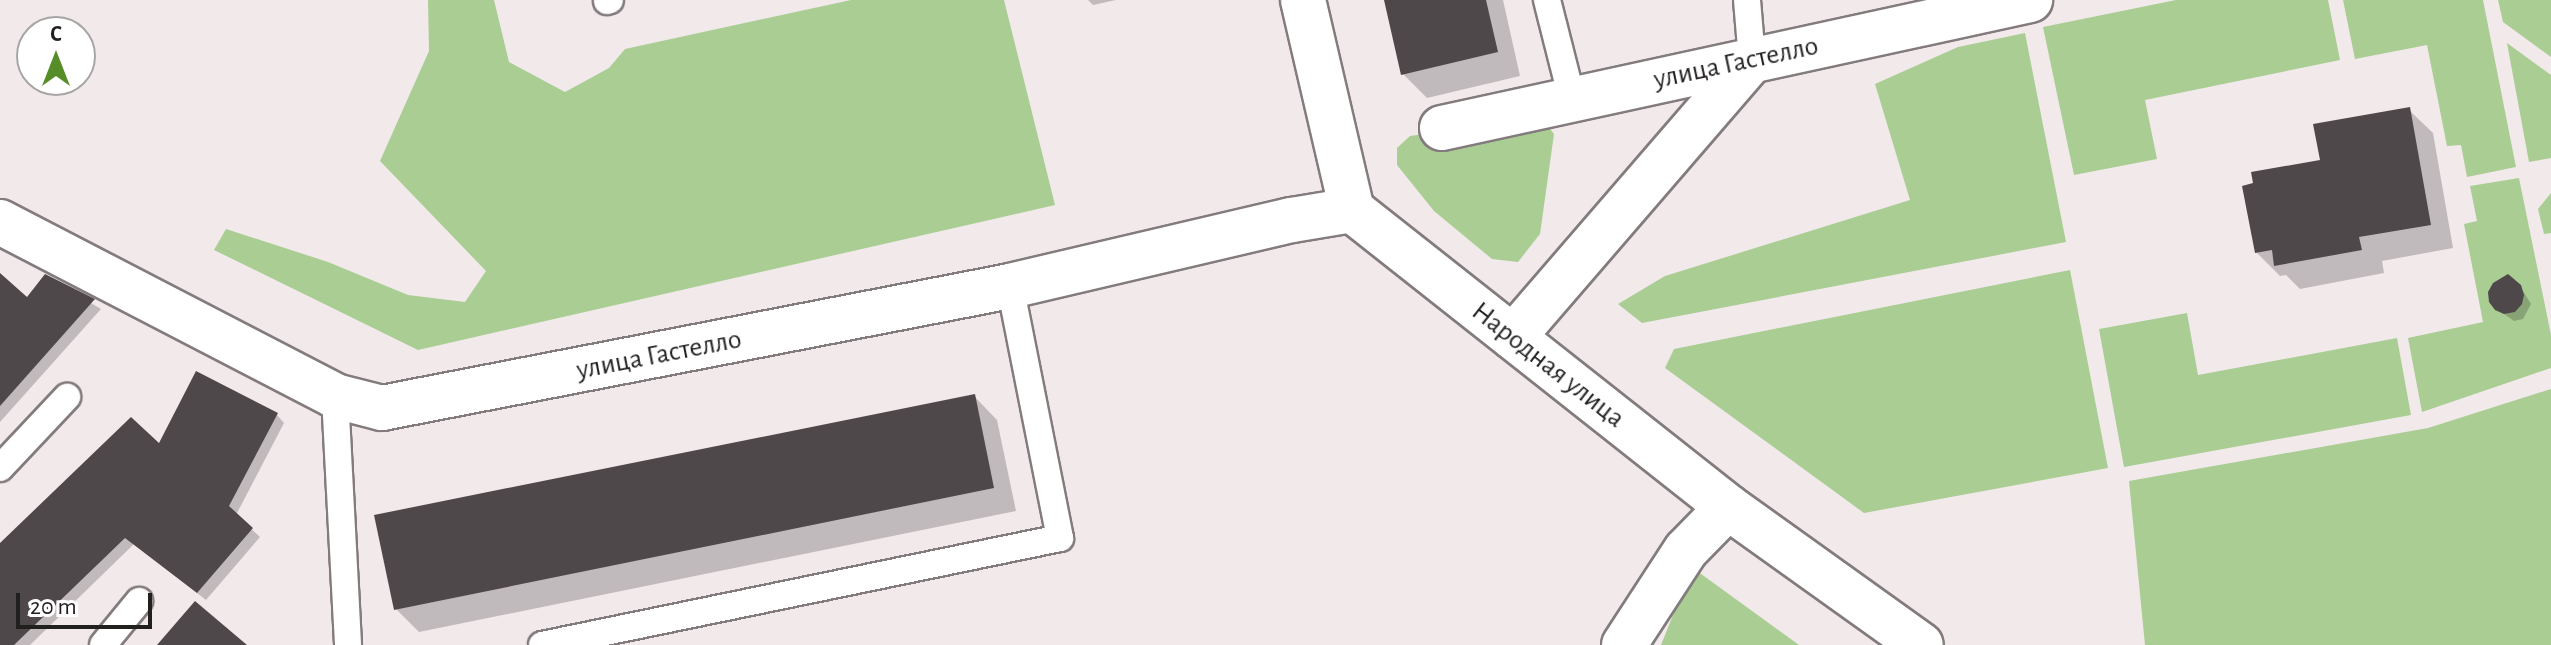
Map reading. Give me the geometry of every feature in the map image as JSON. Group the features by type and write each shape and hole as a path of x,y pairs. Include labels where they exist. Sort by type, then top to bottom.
{"street":[{"path":"1303,0 1352,210"},
{"name":"улица Гастелло","path":"1442,128 1752,60 1940,9 2030,0"},
{"path":"1513,337 1752,60"},
{"name":"улица Гастелло","path":"0,222 335,396 382,408 1010,286 1292,220 1352,210"},
{"name":"Народная улица","path":"1352,210 1728,507 1921,645"},
{"path":"1624,645 1686,550 1728,507"}],"lane":[{"path":"1547,0 1572,99"},
{"path":"1747,0 1752,60"},
{"path":"542,645 1060,538 1010,286"},
{"path":"335,396 348,645"},
{"path":"0,468 67,397"},
{"path":"103,645 139,601"}],"green space":[{"path":"428,0 494,0 509,62 565,92 609,68 625,49 851,0 1004,0 1055,205 418,350 214,250 226,229 328,262 408,295 465,302 486,271 380,161 429,51"},
{"path":"2176,0 2328,0 2340,60 2145,100 2157,159 2074,175 2043,27"},
{"path":"2343,0 2483,0 2516,167 2467,177 2461,145 2447,146 2427,45 2355,59"},
{"path":"2498,0 2551,0 2551,57 2503,22"},
{"path":"2025,33 2066,242 1642,323 1618,304 1665,276 1910,200 1875,84 1958,47"},
{"path":"2507,43 2551,75 2551,158 2529,162"},
{"path":"1541,117 1554,134 1540,234 1518,262 1492,259 1434,211 1397,165 1397,148 1410,136"},
{"path":"2519,178 2551,335 2551,368 2422,412 2408,338 2483,322 2464,224 2477,221 2470,186"},
{"path":"2551,193 2551,233 2544,234 2538,209"},
{"path":"2070,270 2108,468 1864,513 1665,368 1674,349"},
{"path":"2187,313 2198,375 2397,338 2411,415 2124,467 2099,329"},
{"path":"2551,389 2551,645 2145,645 2129,481 2428,428"},
{"path":"1697,571 1799,645 1661,645 1681,595"}],"building":[{"path":"1384,0 1486,0 1498,52 1401,75"},
{"path":"2410,107 2431,225 2359,237 2362,250 2274,266 2272,250 2255,253 2242,186 2253,183 2251,172 2320,160 2313,124"},
{"path":"0,273 27,297 45,274 95,299 0,406"},
{"path":"2508,274 2521,285 2524,295 2522,304 2515,312 2504,314 2495,310 2489,302 2488,292 2493,283"},
{"path":"196,371 278,413 229,506 253,528 197,593 125,538 14,645 0,645 0,543 131,417 159,443"},
{"path":"975,394 994,488 394,610 374,515"},
{"path":"195,601 247,645 157,645"}]}
